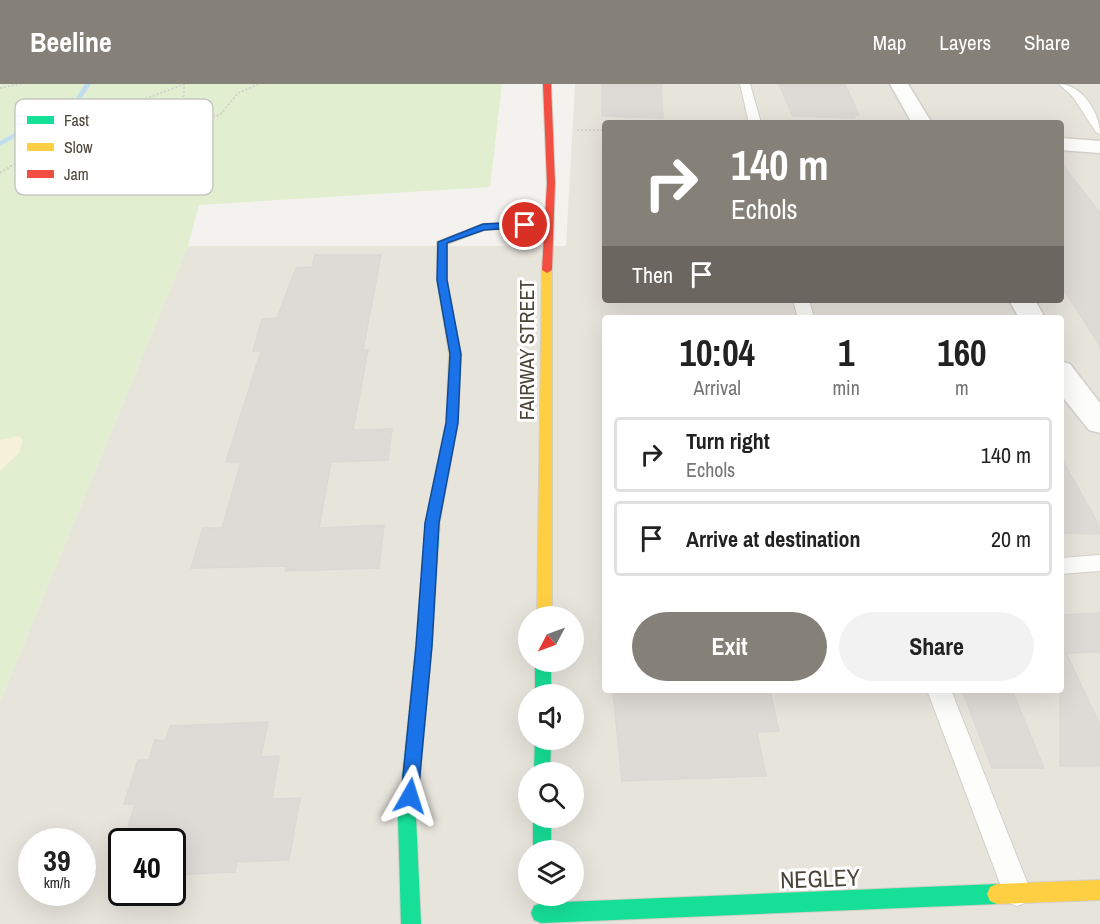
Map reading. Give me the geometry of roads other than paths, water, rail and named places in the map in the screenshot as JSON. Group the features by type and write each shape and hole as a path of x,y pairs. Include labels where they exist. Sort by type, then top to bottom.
{"street":[{"name":"FAIRWAY STREET","path":"544,606 547,224 551,183 547,84"},
{"path":"899,84 922,120"},
{"path":"1064,144 1100,147"},
{"path":"411,924 408,818 424,646 432,523 452,423 455,354 442,280 442,242 483,227 547,224"},
{"path":"1064,377 1100,423"},
{"name":"NEGLEY","path":"541,918 1017,892 1100,890"}],"lane":[{"path":"745,84 754,120"},
{"path":"1064,84 1077,95 1100,130"},
{"path":"1064,566 1100,563"},
{"path":"940,693 1017,892"}],"waterway":[{"path":"78,99 88,84"},
{"path":"0,144 15,136"}]}
